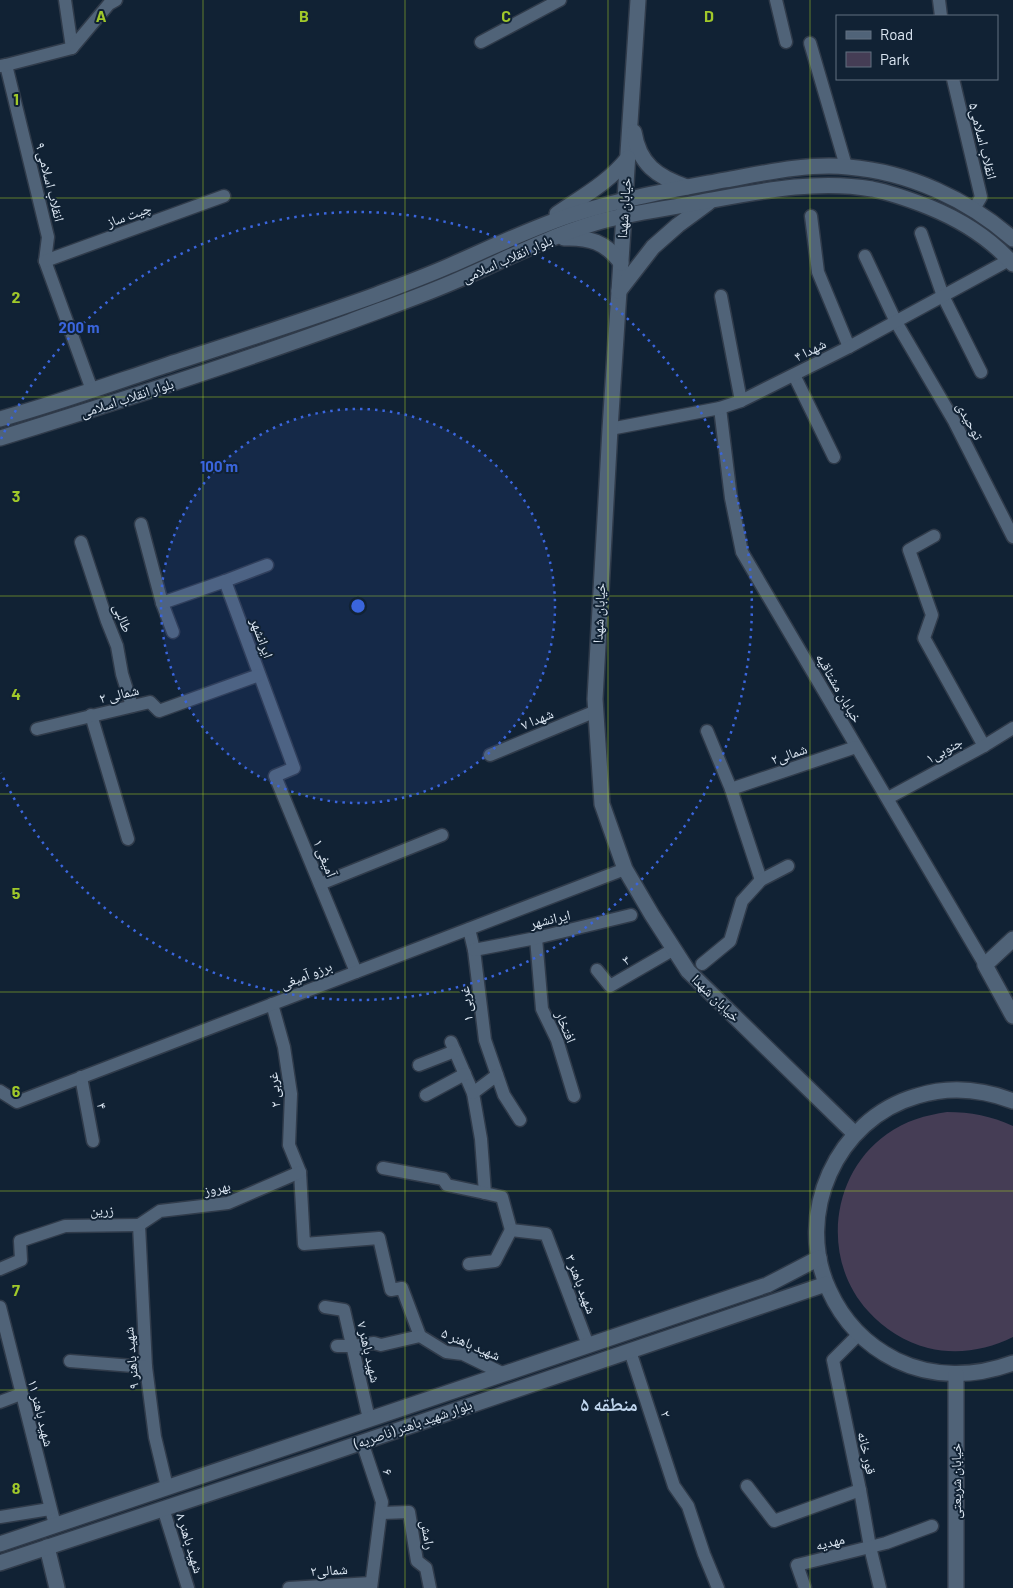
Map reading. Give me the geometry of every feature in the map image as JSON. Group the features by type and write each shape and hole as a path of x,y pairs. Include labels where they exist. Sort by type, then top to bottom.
{"main road":[{"name":"خیابان شهدا","path":"638,0 596,670 596,711 602,804 625,869 688,971 855,1134"},
{"path":"631,109 636,145 641,157 648,166 665,178 688,187"},
{"path":"532,229 607,181 628,158"},
{"name":"بلوار انقلاب اسلامی","path":"0,419 245,341 414,280 532,229 591,208 688,187 814,167 846,166 873,170 939,190 974,209 1013,239"},
{"name":"بلوار انقلاب اسلامی","path":"0,438 106,405 282,346 395,305 456,281 550,239 595,223 711,200 803,186 836,185 874,189 911,200 961,221 1011,262"},
{"path":"619,290 653,247 711,200"},
{"path":"550,239 593,240 614,253 621,263"},
{"path":"481,252 488,267"},
{"path":"1013,939 985,964 1013,1016"},
{"path":"1013,1101 985,1092 951,1090 933,1092 908,1099 885,1110 855,1134 837,1158 823,1189 816,1223 818,1258 826,1284 840,1310 859,1334 878,1350 900,1362 928,1371 956,1374 985,1372 1013,1363"},
{"name":"بلوار شهید باهنر (ناصریه)","path":"0,1544 767,1285 818,1258"},
{"name":"بلوار شهید باهنر (ناصریه)","path":"0,1563 630,1352 826,1284"},
{"name":"خیابان شریعتی","path":"956,1374 956,1588"},
{"path":"307,1440 313,1459"},
{"path":"47,1547 57,1588"}],"street":[{"path":"65,0 72,48"},
{"path":"3,65 72,48 109,4 116,0"},
{"path":"481,42 560,0"},
{"path":"776,0 786,42"},
{"path":"939,0 941,15"},
{"path":"810,43 846,166"},
{"name":"انقلاب اسلامی ۹","path":"3,65 48,237 45,261 92,390"},
{"name":"انقلاب اسلامی۵","path":"953,80 981,197 974,209"},
{"name":"چیت ساز","path":"45,261 224,196"},
{"path":"811,216 818,272 849,346"},
{"path":"921,233 943,296 981,372"},
{"name":"توحیدی","path":"865,256 896,322 954,421 1013,537"},
{"name":"شهدا ۴","path":"610,429 720,408 741,401 1011,262"},
{"path":"721,296 741,401"},
{"path":"794,375 834,457"},
{"name":"خیابان مشتاقیه","path":"720,408 731,498 742,552 985,964"},
{"path":"140,524 162,603 173,632"},
{"path":"934,536 909,550 932,615 924,638 984,746"},
{"name":"طالبی","path":"81,542 107,621 118,646 122,674 132,706"},
{"path":"162,603 267,565"},
{"name":"ایرانشهر","path":"225,581 294,768"},
{"name":"۲ شمالی","path":"37,729 150,702 159,711 259,674"},
{"name":"شهدا ۷","path":"490,755 596,711"},
{"path":"91,715 112,780 128,839"},
{"name":"جنوبی۱","path":"888,798 984,746 1013,728"},
{"path":"706,731 731,789 761,880"},
{"name":"شمالی۲","path":"731,789 856,747"},
{"name":"آمیغی ۱","path":"294,768 275,776 356,972"},
{"path":"320,884 442,835"},
{"path":"702,964 730,941 742,901 761,880 788,866"},
{"name":"برزو آمیغی","path":"0,1091 17,1102 625,869"},
{"name":"ایرانشهر","path":"474,950 536,938 631,915"},
{"name":"۱ غربی","path":"469,929 474,950 485,1040 504,1095 520,1120"},
{"name":"افتخار","path":"536,938 542,1009 557,1040 574,1096"},
{"name":"۳","path":"597,970 610,986 674,949"},
{"name":"۲ غربی","path":"272,1004 284,1048 291,1094 290,1145 300,1172"},
{"path":"419,1065 453,1047 473,1093 482,1139 485,1193"},
{"path":"426,1095 465,1074"},
{"path":"473,1093 497,1075"},
{"name":"۴","path":"81,1077 93,1141"},
{"path":"383,1168 443,1178 447,1185 502,1197 511,1230 495,1261 470,1264"},
{"name":"بهروز","path":"139,1225 160,1211 228,1204 300,1172"},
{"name":"شهید باهنر ۵","path":"300,1172 304,1244 379,1238 391,1290 402,1288 420,1336 446,1352 463,1354 504,1374"},
{"name":"زرین","path":"0,1269 21,1260 20,1240 65,1226 139,1225"},
{"name":"شهید باهنر ۹","path":"139,1225 146,1367 155,1437 167,1487"},
{"name":"شهید باهنر ۳","path":"511,1230 546,1234 588,1345"},
{"name":"شهید باهنر ۱۱","path":"0,1307 55,1525"},
{"name":"شهید باهنر ۷","path":"325,1307 344,1310 369,1419"},
{"name":"قور خانه","path":"859,1334 833,1360 870,1547 880,1588"},
{"path":"337,1346 374,1343 381,1345 420,1336"},
{"name":"۲","path":"630,1352 674,1486 688,1506 718,1588"},
{"path":"70,1361 146,1367"},
{"path":"0,1402 21,1394"},
{"name":"۶","path":"362,1442 382,1502 371,1585"},
{"path":"747,1486 774,1520 860,1490"},
{"path":"0,1517 50,1508"},
{"name":"شهید باهنر ۸","path":"163,1508 188,1588"},
{"name":"رامش","path":"382,1513 409,1512 417,1561 426,1568 430,1588"},
{"name":"مهدیه","path":"805,1588 797,1565 870,1547 932,1526"},
{"name":"شمالی۲","path":"289,1588 371,1585"}],"green space":[{"path":"947,1112 981,1115 1013,1126 1013,1337 982,1348 961,1351 939,1350 919,1345 903,1338 881,1324 868,1311 853,1290 843,1267 838,1243 838,1218 844,1194 853,1171 868,1151 887,1134 908,1122"}],"district":[{"name":"منطقه ۵","path":"609,1404"}]}
